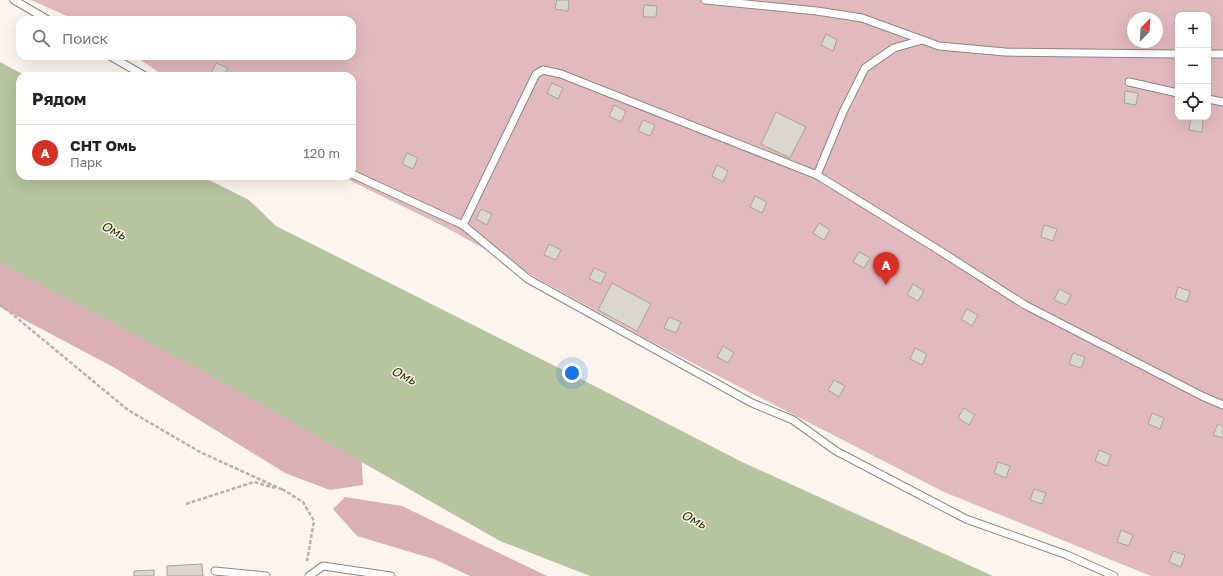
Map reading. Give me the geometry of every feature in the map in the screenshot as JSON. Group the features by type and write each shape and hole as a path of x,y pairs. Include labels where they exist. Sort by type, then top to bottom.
{"lane":[{"path":"14,0 41,16"},
{"path":"706,0 817,11 862,18 938,46 1005,52 1175,54"},
{"path":"817,175 843,112 865,68 894,48 922,40"},
{"path":"1211,54 1223,54"},
{"path":"117,60 138,72"},
{"path":"463,225 536,74 543,70 561,74 817,175 1025,305 1202,396 1223,405"},
{"path":"1129,82 1175,91"},
{"path":"1211,100 1223,102"},
{"path":"356,176 463,225 528,279 752,403 793,420 836,451 966,519 1067,555 1114,576"},
{"path":"309,576 323,566 391,576"},
{"path":"215,571 266,576"}],"path":[{"path":"0,304 128,410 200,452 283,490 303,502 314,521 306,568"},
{"path":"186,504 254,482 283,490"}],"shaded area":[{"path":"31,0 1223,0 1223,576 1151,576 944,492 650,341 447,228 349,180 356,180 356,72 158,72 141,60 356,60 356,16 67,16"},
{"path":"0,250 361,446 363,485 330,490 285,473 115,368 0,307"},
{"path":"345,497 402,506 547,576 470,576 434,559 357,536 333,509"}],"water":[{"name":"Омь","path":"0,62 19,72 16,72 16,180 209,180 249,200 276,226 579,378 742,462 993,576 590,576 500,541 204,372 0,263"}],"building":[{"path":"557,0 569,0 568,11 555,9"},
{"path":"644,5 657,6 656,17 643,17"},
{"path":"826,34 837,40 833,51 821,45"},
{"path":"216,63 228,68 226,72 212,72"},
{"path":"552,83 563,88 558,99 547,93"},
{"path":"1125,91 1138,93 1136,105 1124,103"},
{"path":"614,105 626,111 621,122 609,116"},
{"path":"776,112 806,127 790,158 761,144"},
{"path":"643,120 655,125 650,136 638,131"},
{"path":"1191,120 1203,120 1202,132 1189,130"},
{"path":"407,153 418,158 413,169 402,164"},
{"path":"717,165 728,171 723,182 712,176"},
{"path":"755,196 767,202 762,213 750,207"},
{"path":"481,209 492,214 487,225 476,219"},
{"path":"819,223 830,230 824,240 813,233"},
{"path":"1044,225 1057,229 1053,241 1041,237"},
{"path":"549,244 561,250 556,260 544,255"},
{"path":"859,252 870,258 864,268 853,262"},
{"path":"594,268 606,273 601,284 589,279"},
{"path":"612,283 651,304 637,331 598,310"},
{"path":"913,284 924,291 918,301 907,295"},
{"path":"1178,287 1190,291 1187,302 1175,298"},
{"path":"1059,289 1071,295 1066,305 1054,300"},
{"path":"967,309 978,315 972,326 961,319"},
{"path":"669,317 681,322 676,333 664,328"},
{"path":"723,346 734,353 728,363 717,357"},
{"path":"915,348 927,354 922,365 910,359"},
{"path":"1073,353 1085,357 1081,368 1069,364"},
{"path":"834,380 845,386 839,397 828,390"},
{"path":"964,408 975,415 969,425 958,418"},
{"path":"1152,413 1164,418 1160,429 1148,424"},
{"path":"1218,424 1223,426 1223,438 1213,435"},
{"path":"1099,450 1111,455 1107,466 1095,461"},
{"path":"998,462 1010,466 1006,478 994,473"},
{"path":"1034,489 1046,493 1042,504 1030,500"},
{"path":"1121,530 1133,535 1129,546 1117,542"},
{"path":"1173,551 1185,555 1181,567 1169,562"},
{"path":"202,564 203,576 167,576 167,566"},
{"path":"154,570 154,576 134,576 134,571"}],"place":[{"name":"СНТ Омь","path":"886,285"}]}
